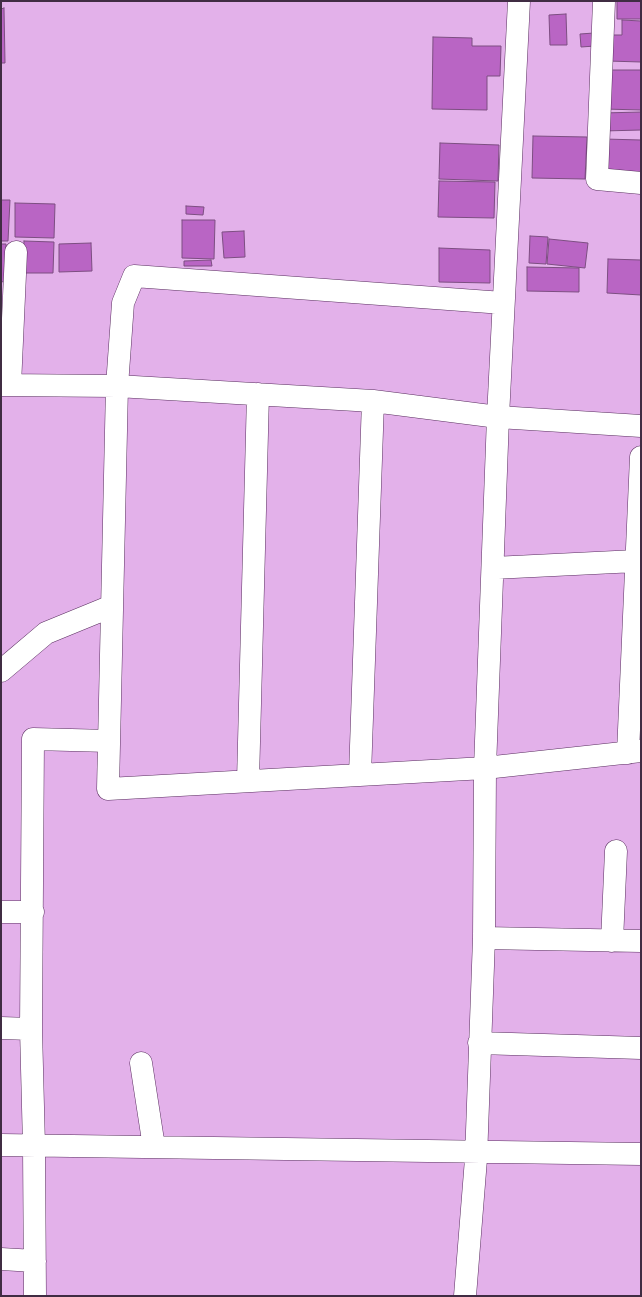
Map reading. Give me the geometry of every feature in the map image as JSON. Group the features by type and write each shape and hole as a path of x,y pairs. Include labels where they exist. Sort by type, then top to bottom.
{"street":[{"path":"465,1296 476,1151 484,938 485,768 498,417 519,1"},
{"path":"604,1 597,179 641,183"},
{"path":"16,252 6,385 116,386 373,401 498,417 641,426"},
{"path":"504,303 134,276 123,303 116,386 108,789 485,768 634,752 636,561 641,457"},
{"path":"248,781 258,394"},
{"path":"360,775 373,401"},
{"path":"493,568 636,561"},
{"path":"1,671 46,633 112,606"},
{"path":"35,1296 34,1146 31,1029 33,739 109,741"},
{"path":"612,941 616,851"},
{"path":"1,912 33,912"},
{"path":"484,938 641,941"},
{"path":"1,1028 31,1029"},
{"path":"479,1043 641,1048"},
{"path":"141,1063 154,1147"},
{"path":"1,1145 641,1154"},
{"path":"1,1259 35,1261"}],"building":[{"path":"617,1 641,1 641,19 617,19"},
{"path":"4,8 5,63 1,63 1,9"},
{"path":"566,14 567,45 550,45 549,15"},
{"path":"622,20 641,21 641,62 608,61 609,35 622,35"},
{"path":"594,33 595,46 581,47 580,34"},
{"path":"433,37 472,38 472,46 501,46 500,76 487,76 487,110 432,109"},
{"path":"605,70 641,70 641,110 604,109"},
{"path":"641,112 641,130 603,131 603,113"},
{"path":"533,136 587,137 585,179 532,178"},
{"path":"604,139 641,140 641,174 604,173"},
{"path":"440,143 499,145 498,181 439,179"},
{"path":"439,181 495,182 494,218 438,217"},
{"path":"1,200 10,200 8,241 1,241"},
{"path":"15,203 55,204 54,238 15,237"},
{"path":"186,206 204,207 203,215 186,214"},
{"path":"182,220 215,220 214,259 182,258"},
{"path":"244,231 245,257 224,258 222,232"},
{"path":"530,236 548,237 546,264 529,263"},
{"path":"549,239 588,243 585,268 547,264"},
{"path":"24,241 54,242 53,273 23,273"},
{"path":"91,243 92,271 59,272 59,244"},
{"path":"1,244 6,244 7,281 1,282"},
{"path":"439,248 490,250 490,283 439,282"},
{"path":"608,259 641,260 641,295 607,293"},
{"path":"211,260 212,266 184,266 184,261"},
{"path":"527,267 579,268 579,292 527,291"}]}
